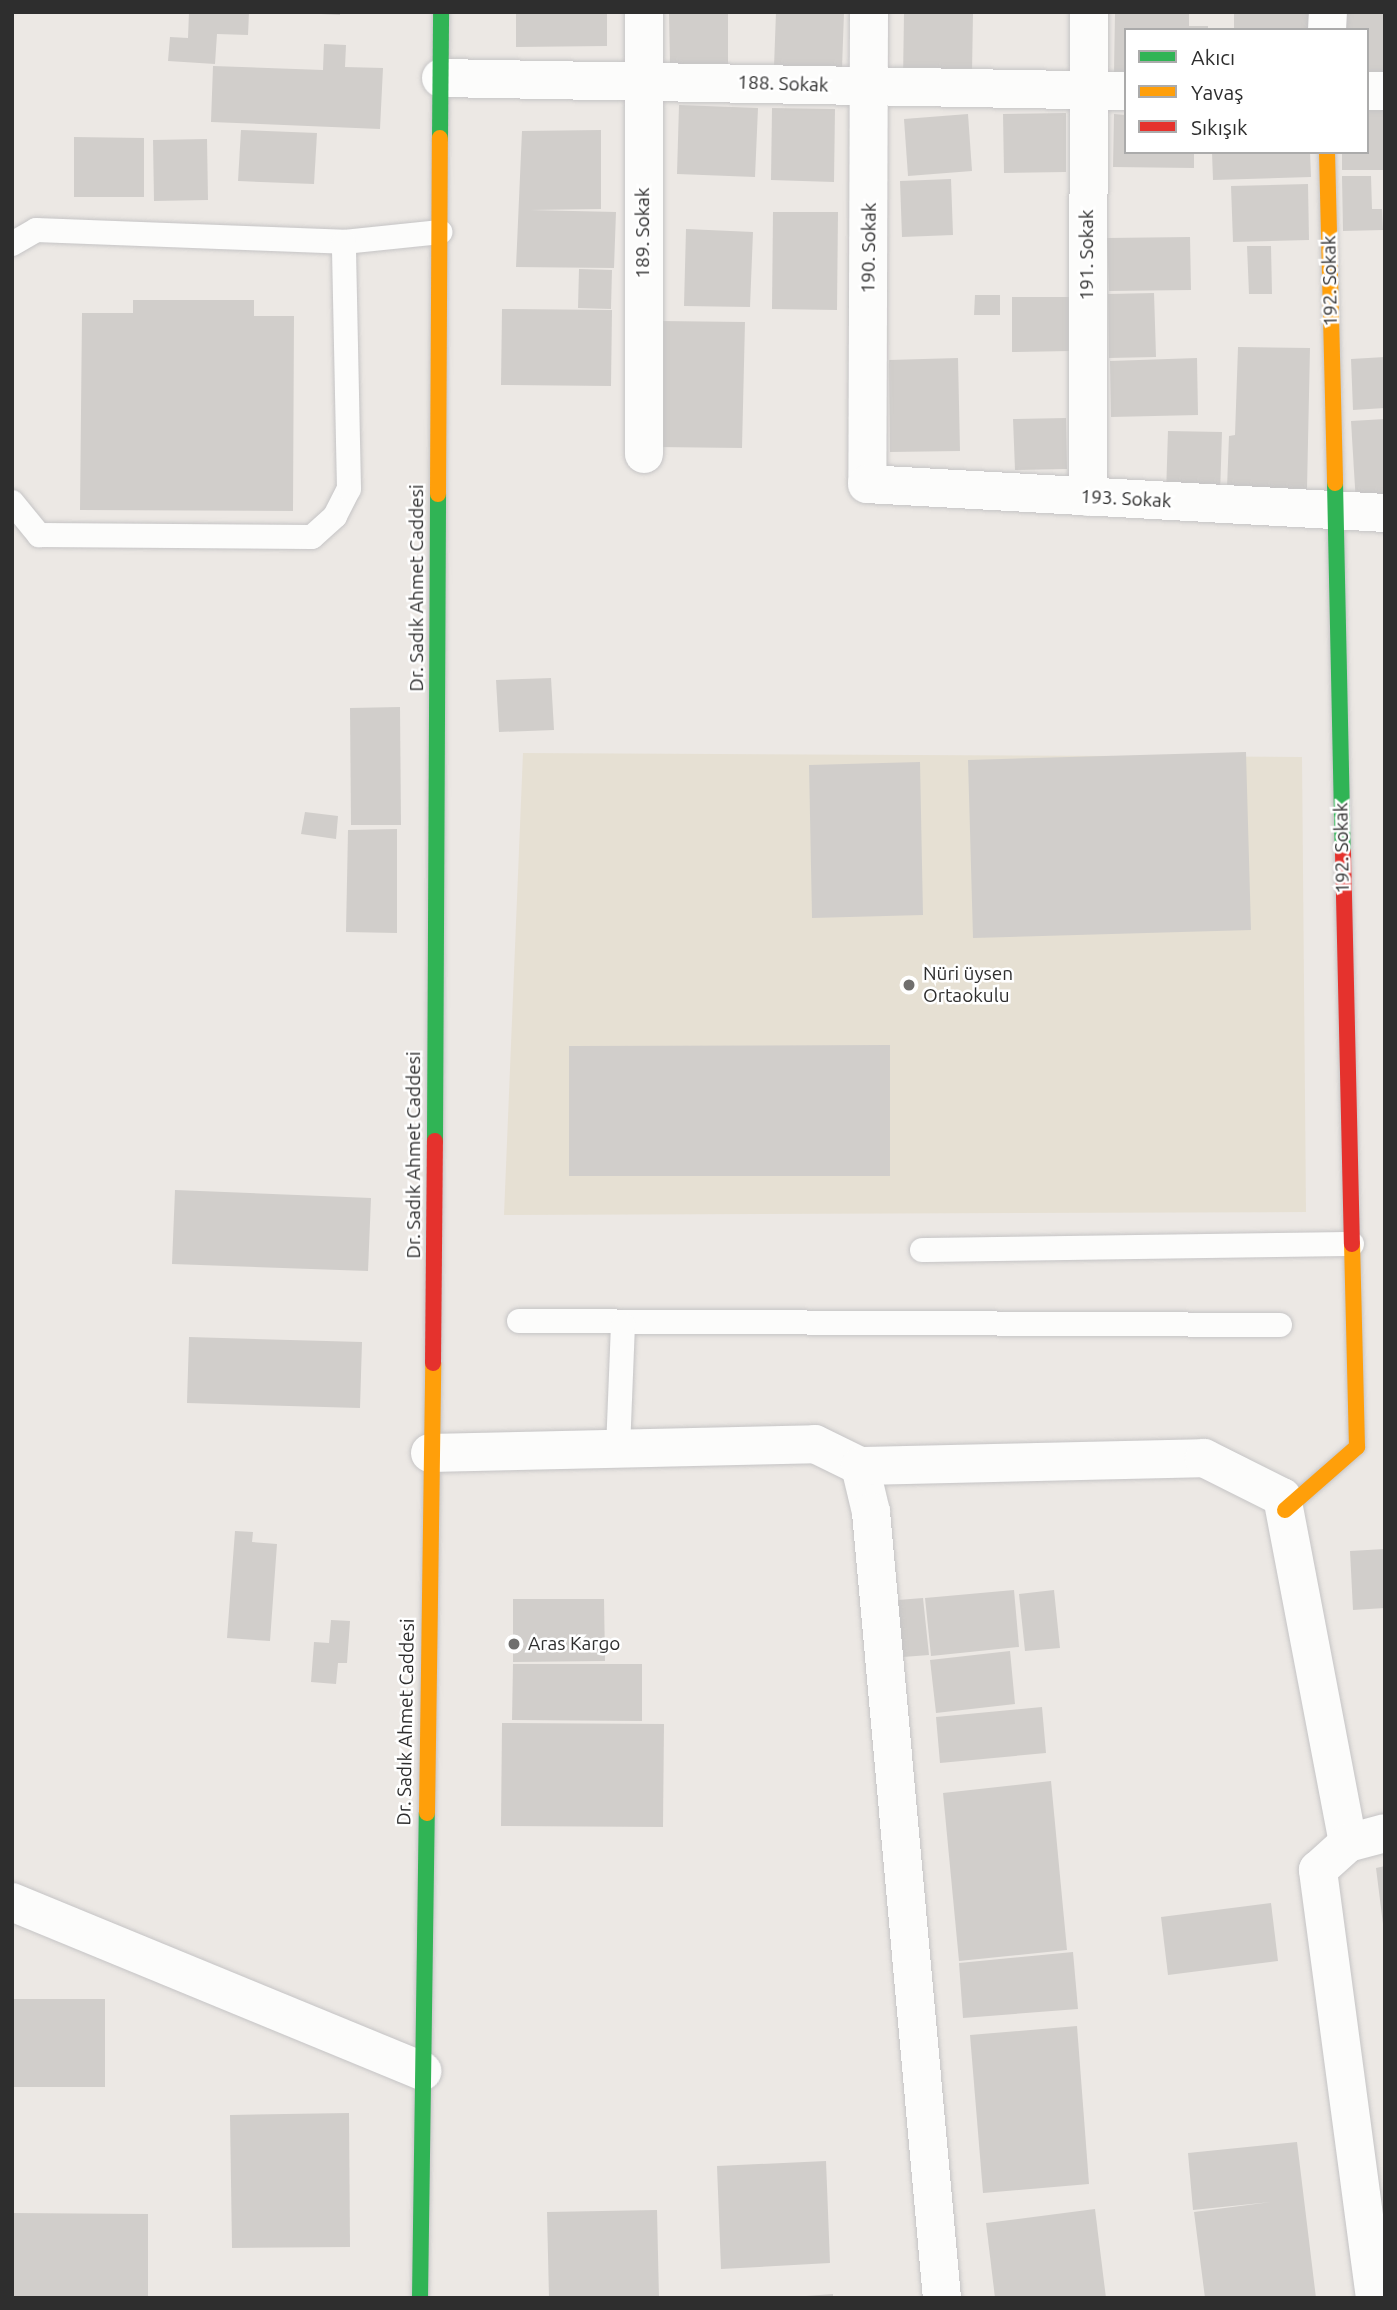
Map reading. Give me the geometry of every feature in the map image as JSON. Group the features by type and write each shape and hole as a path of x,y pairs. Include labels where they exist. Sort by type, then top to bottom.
{"street":[{"name":"Dr. Sadık Ahmet Caddesi","path":"420,2298 430,1453 441,12"},
{"name":"189. Sokak","path":"644,12 644,454"},
{"name":"190. Sokak","path":"867,484 870,12"},
{"name":"191. Sokak","path":"1088,497 1086,92 1089,12"},
{"name":"188. Sokak","path":"441,78 643,79 871,87 1124,91"},
{"name":"192. Sokak","path":"1285,1510 1357,1447 1333,510 1327,154"},
{"name":"193. Sokak","path":"867,484 1385,513"},
{"path":"430,1453 815,1444 860,1466 1204,1458 1282,1497 1348,1843"},
{"path":"860,1466 871,1512 942,2298"},
{"path":"1375,2298 1318,1870 1348,1843 1385,1833"},
{"path":"12,1902 423,2071"}],"lane":[{"path":"12,244 36,230 344,242 440,232"},
{"path":"12,502 39,535 312,537 335,516 349,489 344,242"},
{"path":"922,1250 1352,1244"},
{"path":"519,1321 623,1325 1280,1325"},
{"path":"618,1449 623,1325"}],"shaded area":[{"name":"Nüri üysen Ortaokulu","path":"523,753 1302,757 1306,1212 504,1215"}],"building":[{"path":"189,12 249,12 248,35 217,34 215,64 168,61 170,37 188,38"},
{"path":"340,12 340,15 321,14"},
{"path":"516,12 607,12 607,46 516,47"},
{"path":"669,12 728,12 728,64 670,65"},
{"path":"776,12 844,12 842,69 774,67"},
{"path":"1115,12 1189,12 1189,26 1208,26 1124,28 1124,74 1114,73"},
{"path":"1234,12 1317,13 1316,28 1234,28"},
{"path":"1345,12 1385,12 1385,73 1369,73 1369,28 1345,28"},
{"path":"904,13 973,13 972,73 903,80"},
{"path":"324,44 346,45 345,67 383,68 380,129 211,122 213,66 323,70"},
{"path":"679,105 758,108 755,177 677,174"},
{"path":"772,108 835,109 834,182 771,180"},
{"path":"1369,109 1385,109 1385,170 1342,170 1342,154 1369,154"},
{"path":"1066,113 1066,172 1004,173 1003,114"},
{"path":"968,114 972,171 908,176 904,119"},
{"path":"1114,114 1124,115 1124,154 1194,154 1194,168 1113,167"},
{"path":"241,130 317,133 314,184 238,181"},
{"path":"601,130 601,209 530,210 616,212 614,268 516,267 522,131"},
{"path":"74,137 144,138 144,197 74,197"},
{"path":"207,139 208,200 154,201 153,140"},
{"path":"1212,154 1310,154 1311,177 1213,180"},
{"path":"1342,176 1371,176 1372,209 1382,209 1383,230 1343,231"},
{"path":"951,179 953,235 902,237 900,181"},
{"path":"1308,184 1309,240 1233,242 1231,186"},
{"path":"773,212 838,212 837,310 772,309"},
{"path":"686,229 753,232 750,307 684,306"},
{"path":"1190,237 1191,290 1109,291 1107,238"},
{"path":"1247,246 1271,246 1272,294 1249,294"},
{"path":"579,269 612,270 611,309 578,308"},
{"path":"1154,293 1156,357 1109,358 1108,294"},
{"path":"975,295 1000,295 1000,315 974,315"},
{"path":"1012,297 1070,297 1070,351 1012,352"},
{"path":"133,300 254,300 254,316 294,316 293,511 80,510 82,313 133,313"},
{"path":"502,309 612,310 611,386 501,385"},
{"path":"660,321 745,322 742,448 657,447"},
{"path":"1238,347 1310,348 1307,489 1227,488 1229,436 1235,435"},
{"path":"1385,357 1385,408 1353,410 1351,359"},
{"path":"958,358 960,451 890,452 889,360"},
{"path":"1197,358 1198,415 1111,417 1110,361"},
{"path":"1066,418 1067,469 1015,470 1013,419"},
{"path":"1385,419 1385,502 1356,504 1351,421"},
{"path":"1168,431 1222,432 1220,495 1166,494"},
{"path":"551,678 554,730 499,732 496,680"},
{"path":"400,707 401,825 351,825 350,708"},
{"path":"1246,752 1251,930 973,938 968,760"},
{"path":"920,762 923,915 812,918 809,765"},
{"path":"305,812 338,816 336,839 301,834"},
{"path":"397,829 397,933 346,932 348,830"},
{"path":"890,1045 890,1176 569,1176 569,1046"},
{"path":"175,1190 371,1198 368,1271 172,1264"},
{"path":"189,1337 362,1342 360,1408 187,1403"},
{"path":"235,1531 253,1532 252,1542 277,1544 270,1641 227,1638"},
{"path":"1385,1549 1385,1608 1353,1610 1350,1551"},
{"path":"1014,1590 1019,1647 931,1656 925,1598"},
{"path":"1054,1590 1060,1648 1025,1651 1019,1594"},
{"path":"923,1598 929,1655 903,1657 898,1600"},
{"path":"513,1599 604,1599 605,1661 513,1662"},
{"path":"331,1620 350,1621 347,1663 338,1663 336,1684 311,1682 314,1642 329,1643"},
{"path":"1010,1651 1015,1704 936,1713 930,1660"},
{"path":"513,1664 642,1664 642,1721 512,1720"},
{"path":"1042,1707 1046,1753 940,1763 936,1717"},
{"path":"502,1723 664,1724 663,1827 501,1826"},
{"path":"1051,1781 1067,1950 959,1961 943,1793"},
{"path":"1385,1866 1385,1924 1383,1924 1376,1868"},
{"path":"1271,1903 1278,1961 1168,1975 1161,1917"},
{"path":"1073,1952 1078,2009 963,2018 959,1963"},
{"path":"12,1999 105,1999 105,2087 12,2087"},
{"path":"1077,2026 1089,2184 983,2193 970,2035"},
{"path":"349,2113 350,2247 232,2248 230,2115"},
{"path":"1297,2142 1316,2298 1205,2298 1194,2212 1271,2202 1193,2210 1188,2153"},
{"path":"826,2161 830,2263 721,2269 717,2166"},
{"path":"1095,2209 1106,2298 995,2298 986,2223"},
{"path":"657,2210 659,2298 549,2298 547,2212"},
{"path":"12,2213 148,2214 148,2298 12,2298"},
{"path":"833,2294 833,2298 806,2298 806,2296"}],"traffic: fast":[{"path":"440,138 441,12"},
{"path":"1335,483 1343,852"},
{"path":"435,1141 438,494"},
{"path":"420,2298 427,1813"}],"traffic: slow":[{"path":"438,494 440,138"},
{"path":"1327,154 1335,483"},
{"path":"1285,1510 1357,1447 1352,1244"},
{"path":"427,1813 433,1363"}],"traffic: jam":[{"path":"1343,852 1352,1244"},
{"path":"433,1363 435,1141"}],"place":[{"name":"Nüri üysen Ortaokulu","path":"909,985"},
{"name":"Aras Kargo","path":"514,1644"}]}
